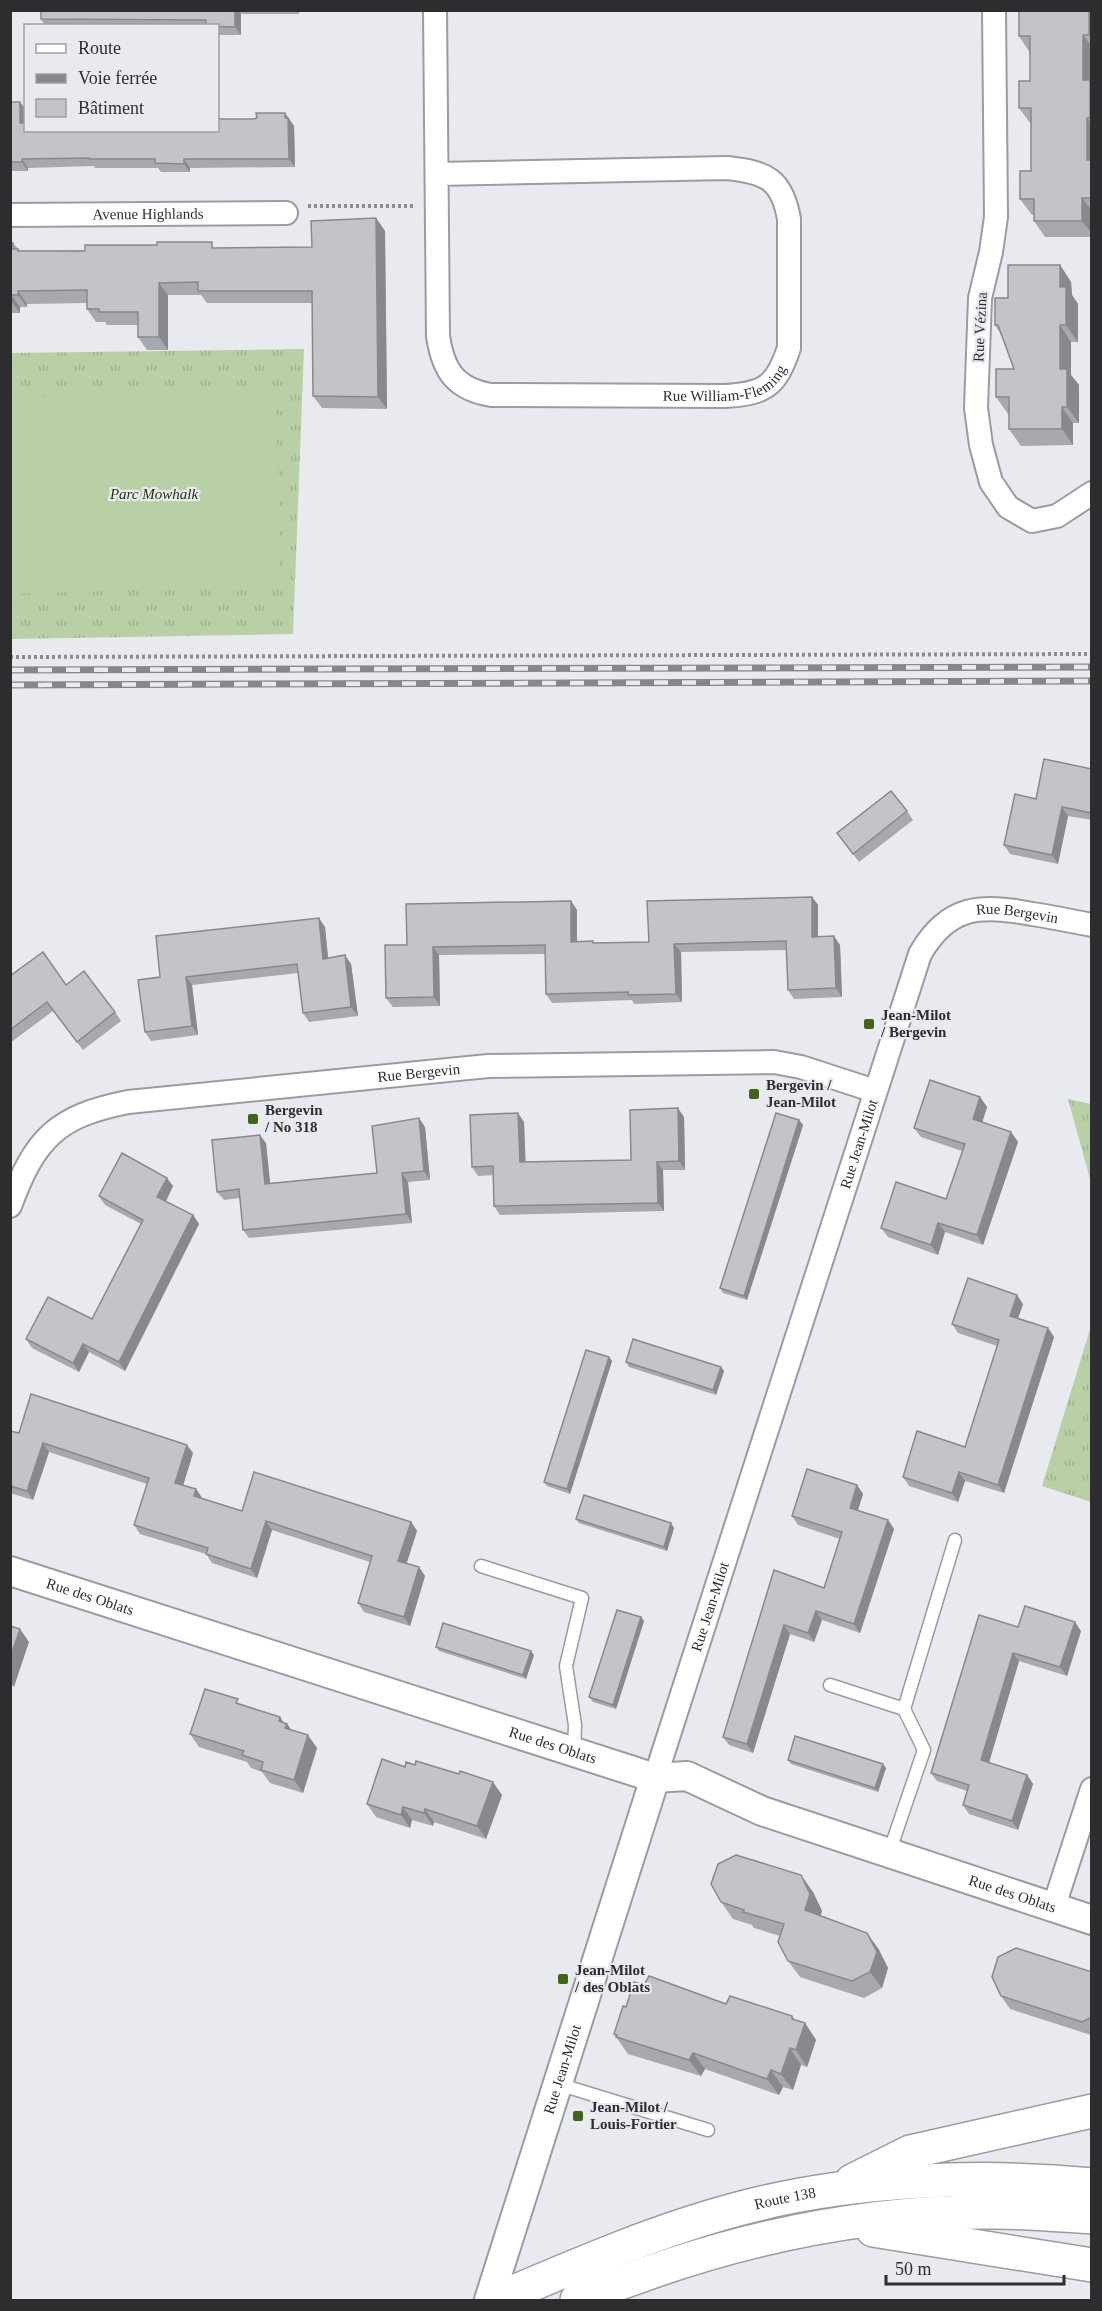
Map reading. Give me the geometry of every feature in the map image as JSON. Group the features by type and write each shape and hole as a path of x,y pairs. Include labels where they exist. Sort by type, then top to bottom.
{"highway":[{"path":"831,2191 910,2152 1092,2111"},
{"name":"Route 138","path":"497,2285 597,2258 713,2216 770,2201 831,2191 950,2180 1018,2180 1092,2184"},
{"path":"577,2301 652,2271 717,2250 772,2236 839,2225 895,2217 965,2212 1024,2212 1092,2217"},
{"path":"839,2225 1092,2265"}],"street":[{"name":"Rue William-Fleming","path":"435,10 438,336 447,370 459,383 475,392 491,395 751,395 771,384 783,367 789,348 789,219 785,198 770,178 750,170 727,168 437,174"},
{"name":"Rue Vézina","path":"994,10 996,217 991,252 980,298 976,408 981,445 991,482 1008,507 1032,521 1057,516 1092,493"},
{"name":"Avenue Highlands","path":"10,215 286,213"},
{"name":"Rue Bergevin","path":"946,921 978,908 997,908 1092,925"},
{"name":"Rue Jean-Milot","path":"489,2301 497,2285 655,1778 920,954 936,929 946,921"},
{"name":"Rue Bergevin","path":"10,1206 27,1166 49,1136 63,1124 79,1115 128,1102 438,1070 539,1064 774,1062 801,1067 875,1091"},
{"name":"Rue des Oblats","path":"10,1572 655,1778 687,1776 762,1811 1092,1920"},
{"path":"1053,1909 1092,1789"}],"lane":[{"path":"889,1854 924,1750 904,1709 955,1540"},
{"path":"481,1566 582,1598 566,1666 575,1725 574,1752"},
{"path":"830,1685 904,1709"},
{"path":"558,2084 708,2130"}],"path":[{"path":"308,206 424,206"},
{"path":"10,657 1092,654"}],"green space":[{"name":"Parc Mowhalk","path":"304,349 293,634 11,639 10,353"},
{"name":"Parc Mowhalk","path":"276,387 280,585 11,594 11,397"},
{"path":"1068,1099 1091,1104 1091,1183"},
{"path":"1091,1326 1092,1502 1042,1486"}],"building":[{"path":"41,10 235,10 235,27 206,24 206,20 41,19"},
{"path":"1019,10 1089,10 1089,35 1083,35 1083,80 1090,80 1087,160 1091,160 1091,198 1082,198 1082,221 1034,221 1034,199 1020,199 1020,171 1031,171 1031,108 1019,108 1019,81 1030,81 1030,36 1019,36"},
{"path":"10,102 20,102 20,123 24,123 24,132 219,132 219,119 253,119 257,118 256,113 285,113 285,118 288,118 289,159 184,159 184,164 155,163 155,159 89,158 22,159 22,162 10,162"},
{"path":"376,218 378,397 313,396 312,291 198,291 198,282 159,283 159,337 138,337 138,312 99,312 99,309 87,309 87,290 18,291 18,295 11,295 10,301 10,243 13,243 13,249 18,249 18,251 85,251 85,245 157,245 157,242 212,242 212,248 312,247 311,221"},
{"path":"1008,265 1060,265 1060,287 1066,287 1066,325 1060,325 1060,369 1067,369 1067,407 1062,407 1062,429 1009,429 1009,397 996,397 996,369 1014,369 998,325 995,325 995,298 1008,298"},
{"path":"1044,759 1092,769 1092,813 1062,807 1052,855 1004,845 1015,794 1036,799"},
{"path":"891,791 907,811 853,854 837,833"},
{"path":"812,897 812,937 834,936 836,988 788,990 786,941 674,944 676,994 628,995 628,992 546,994 545,945 433,947 434,997 386,998 385,945 407,945 406,904 571,901 571,942 593,941 593,943 649,942 647,901"},
{"path":"319,918 323,959 345,955 351,1007 303,1013 297,964 186,977 192,1026 145,1032 138,980 160,977 156,936"},
{"path":"43,952 66,985 84,971 115,1012 77,1042 47,1002 10,1030 10,976"},
{"path":"930,1080 980,1097 973,1119 1011,1132 977,1235 938,1223 931,1245 881,1228 896,1182 946,1199 965,1144 914,1128"},
{"path":"678,1108 679,1161 657,1162 658,1203 494,1206 493,1166 472,1167 470,1115 518,1113 520,1162 631,1160 630,1110"},
{"path":"776,1113 799,1120 744,1296 720,1288"},
{"path":"419,1118 424,1171 402,1173 406,1214 243,1230 239,1189 217,1192 212,1140 260,1135 265,1184 377,1173 372,1126"},
{"path":"122,1153 167,1178 157,1197 193,1215 119,1362 83,1344 73,1363 26,1339 48,1297 92,1319 143,1220 99,1196"},
{"path":"968,1278 1017,1295 1010,1316 1048,1328 998,1485 959,1472 952,1493 903,1477 917,1431 965,1447 999,1340 952,1324"},
{"path":"633,1339 721,1367 713,1390 626,1362"},
{"path":"586,1350 609,1357 567,1489 544,1482"},
{"path":"31,1394 187,1445 175,1483 196,1489 194,1496 242,1511 254,1472 411,1522 398,1561 419,1567 404,1617 358,1603 372,1556 266,1521 251,1569 206,1554 208,1548 134,1525 149,1478 43,1443 27,1491 10,1486 10,1431 19,1433"},
{"path":"807,1469 857,1485 850,1508 888,1520 854,1624 816,1611 808,1633 784,1625 747,1744 723,1737 774,1570 824,1588 842,1532 792,1516"},
{"path":"584,1495 671,1523 664,1547 576,1519"},
{"path":"1025,1606 1075,1622 1060,1667 1013,1653 981,1760 1027,1775 1012,1821 963,1805 969,1785 931,1773 979,1615 1018,1627"},
{"path":"617,1610 641,1617 613,1705 589,1697"},
{"path":"443,1623 531,1651 523,1675 436,1647"},
{"path":"10,1626 20,1629 10,1658"},
{"path":"205,1689 238,1699 236,1703 280,1717 279,1721 287,1724 285,1728 308,1735 294,1780 261,1770 263,1762 242,1755 244,1751 190,1734"},
{"path":"795,1736 883,1764 875,1788 788,1760"},
{"path":"382,1759 405,1767 406,1762 415,1765 416,1761 459,1774 460,1771 493,1782 477,1826 425,1809 424,1813 403,1807 401,1815 367,1804"},
{"path":"736,1855 801,1875 810,1894 805,1910 867,1933 877,1952 870,1972 852,1981 788,1961 778,1942 784,1924 743,1912 744,1910 721,1902 711,1884 718,1864"},
{"path":"1016,1948 1092,1972 1092,2017 1082,2022 1001,1996 992,1977 998,1957"},
{"path":"649,1976 726,2004 730,1996 792,2016 792,2019 805,2023 796,2050 790,2048 781,2074 771,2070 767,2079 693,2053 689,2060 616,2037 617,2035 614,2034 623,2006 626,2007 634,1982 644,1985"}],"railway":[{"path":"10,670 1092,667"},
{"path":"10,685 1092,681"}],"place":[{"name":"Jean-Milot / Bergevin","path":"869,1024"},
{"name":"Bergevin / Jean-Milot","path":"754,1094"},
{"name":"Bergevin / No 318","path":"253,1119"},
{"name":"Jean-Milot / des Oblats","path":"563,1979"},
{"name":"Jean-Milot / Louis-Fortier","path":"578,2116"}]}
